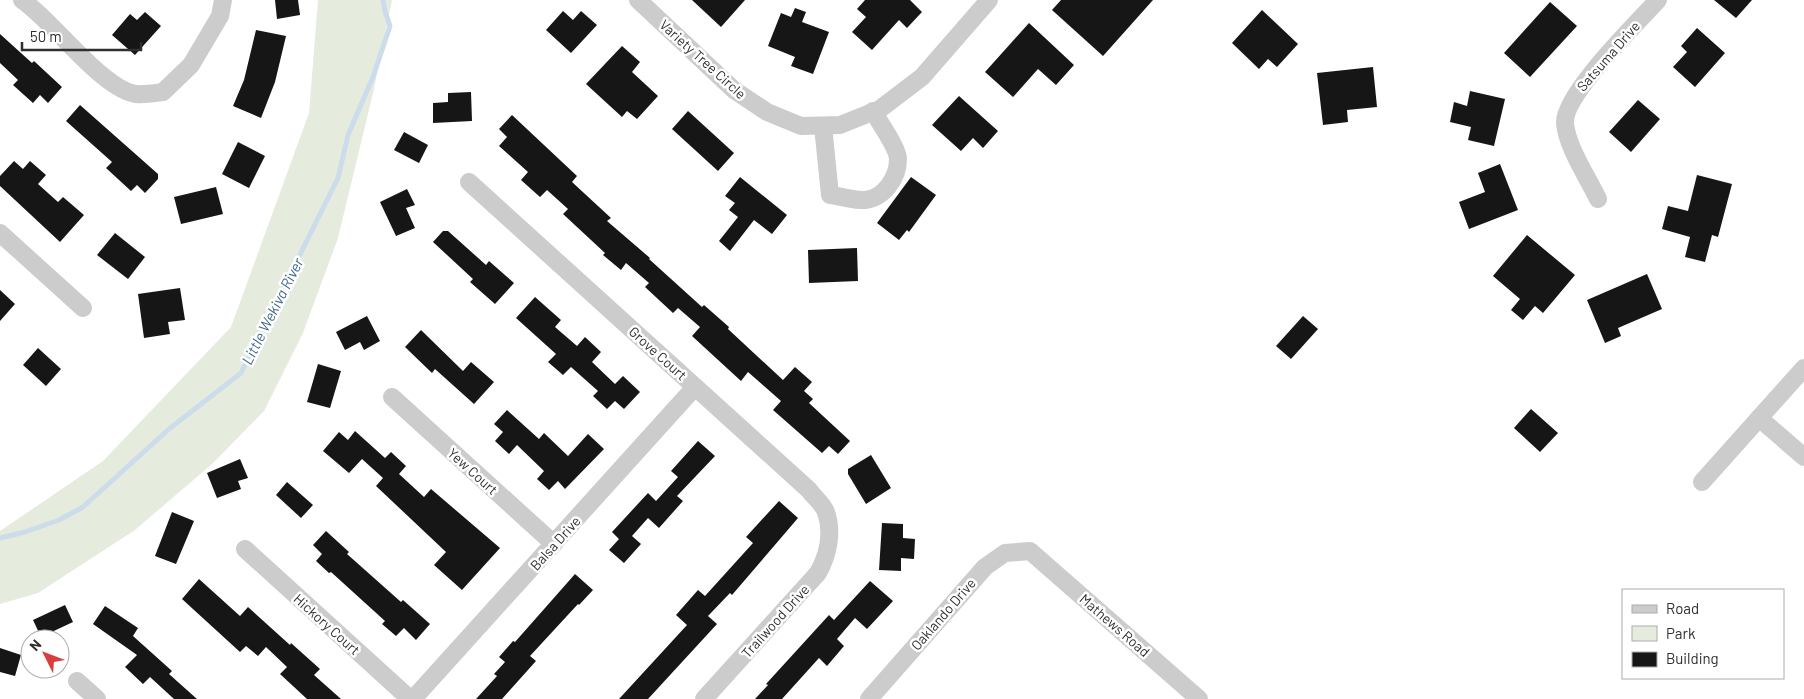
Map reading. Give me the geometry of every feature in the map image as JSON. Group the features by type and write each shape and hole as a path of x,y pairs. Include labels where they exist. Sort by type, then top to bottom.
{"street":[{"path":"22,0 103,76 120,88 136,94 163,92 191,65 220,16 223,0"},
{"name":"Variety Tree Circle","path":"638,0 741,94 767,112 801,126 840,125 880,109 922,76 989,0"},
{"name":"Satsuma Drive","path":"1598,199 1567,138 1564,120 1570,102 1582,83 1658,0"},
{"path":"823,126 830,195 864,201 880,195 892,182 898,158 873,111"},
{"name":"Grove Court","path":"470,182 809,490 825,511 830,534"},
{"path":"0,233 83,308"},
{"path":"1702,482 1804,368"},
{"name":"Balsa Drive","path":"412,699 695,387"},
{"name":"Yew Court","path":"392,397 554,544"},
{"path":"1759,418 1804,457"},
{"name":"Trailwood Drive","path":"704,699 818,573 826,560 830,534"},
{"name":"Hickory Court","path":"245,549 412,699"},
{"name":"Oaklando Drive","path":"869,699 985,567 1005,553 1030,551"},
{"name":"Mathews Road","path":"1030,551 1199,699"},
{"path":"77,682 97,699"}],"green space":[{"path":"318,0 392,0 373,93 338,238 303,333 264,411 212,464 135,530 38,593 0,604 0,531 103,461 231,327 309,113"}],"building":[{"path":"275,0 298,0 300,15 277,19"},
{"path":"692,0 745,0 721,27"},
{"path":"865,0 910,0 922,12 907,28 899,20 872,50 852,32 866,17 857,9"},
{"path":"1061,0 1153,0 1103,56 1052,10"},
{"path":"1714,0 1752,0 1736,18"},
{"path":"1550,2 1577,26 1530,77 1504,53"},
{"path":"795,8 806,12 802,22 829,32 813,74 791,66 795,57 768,46 781,13 791,17"},
{"path":"1262,10 1298,44 1277,67 1268,59 1259,69 1232,43"},
{"path":"563,11 573,20 581,11 597,25 571,53 546,30"},
{"path":"145,12 161,26 135,55 112,35 130,14 137,20"},
{"path":"1029,23 1074,65 1056,85 1038,69 1013,97 985,72"},
{"path":"1697,28 1725,53 1695,87 1673,67 1687,52 1681,46"},
{"path":"256,30 286,36 275,82 261,118 233,106 244,80"},
{"path":"0,34 32,63 34,61 62,87 48,103 40,95 33,103 13,85 18,80 0,63"},
{"path":"622,46 640,62 632,72 658,96 637,119 627,111 622,117 586,84"},
{"path":"1373,67 1377,107 1347,110 1348,122 1323,125 1317,73"},
{"path":"1470,91 1505,99 1494,146 1468,140 1471,127 1450,122 1454,102 1467,106"},
{"path":"471,92 472,121 433,123 433,103 448,102 448,93"},
{"path":"959,96 998,131 983,148 973,138 961,151 932,125"},
{"path":"1638,100 1660,119 1631,152 1609,132"},
{"path":"80,105 158,174 158,179 145,193 137,185 131,191 106,168 112,162 66,121"},
{"path":"688,111 734,153 718,171 672,129"},
{"path":"512,115 577,176 572,182 611,218 607,221 702,307 704,305 729,327 728,329 783,380 795,367 812,382 804,391 813,399 809,403 850,441 838,454 829,446 822,453 773,410 781,401 748,372 741,381 692,336 700,327 678,308 673,313 645,287 649,283 626,263 621,270 603,255 605,253 563,214 568,209 547,190 540,197 521,180 528,172 499,146 507,137 499,129"},
{"path":"404,132 428,145 419,163 394,150"},
{"path":"238,142 265,156 249,188 222,174"},
{"path":"14,161 23,169 30,161 46,175 38,184 58,202 63,197 84,215 60,242 0,186 0,176"},
{"path":"1500,164 1518,210 1469,229 1459,202 1485,192 1478,173"},
{"path":"1697,175 1732,184 1718,237 1712,235 1705,262 1685,257 1690,237 1662,229 1668,206 1688,211"},
{"path":"740,177 787,215 772,234 754,220 730,251 719,241 738,217 729,210 735,203 725,196"},
{"path":"911,177 936,195 909,232 907,230 899,240 877,223"},
{"path":"216,187 223,214 181,224 174,197"},
{"path":"407,189 415,205 406,208 415,228 396,236 380,202"},
{"path":"443,231 448,231 486,265 489,261 514,283 495,304 470,282 473,279 433,242"},
{"path":"115,233 145,257 128,279 97,255"},
{"path":"1527,235 1575,275 1543,313 1535,306 1523,320 1511,310 1520,299 1493,276"},
{"path":"857,248 858,281 809,283 808,250"},
{"path":"1647,274 1662,309 1618,328 1621,336 1605,343 1587,300"},
{"path":"180,288 185,320 168,322 170,334 144,338 138,294"},
{"path":"0,290 15,304 0,321"},
{"path":"535,297 561,320 555,327 577,346 585,337 601,352 592,362 615,384 623,376 640,392 624,409 615,401 607,409 593,396 598,391 571,367 563,375 548,362 556,354 516,318"},
{"path":"367,316 380,341 364,350 360,342 345,350 336,332"},
{"path":"1303,316 1318,329 1291,359 1276,346"},
{"path":"421,330 463,371 471,362 494,382 474,404 435,369 432,373 405,347"},
{"path":"38,348 61,369 46,386 23,365"},
{"path":"318,364 341,371 330,408 307,402"},
{"path":"1531,409 1558,433 1540,452 1514,428"},
{"path":"507,410 539,439 544,433 568,456 588,434 604,449 565,489 558,481 549,490 537,479 544,471 517,445 509,454 495,441 503,432 494,424"},
{"path":"355,431 385,458 391,452 406,466 399,474 424,497 431,489 500,548 462,590 434,565 446,552 376,486 383,478 362,459 349,473 323,451 339,432 348,440"},
{"path":"698,441 715,456 677,496 683,501 659,528 648,518 632,536 641,544 624,563 609,550 619,539 612,532 648,493 656,501 678,477 671,471"},
{"path":"871,455 891,488 866,504 848,474 848,469"},
{"path":"240,459 248,478 238,481 241,489 217,498 207,473"},
{"path":"287,482 313,505 301,518 276,495"},
{"path":"779,501 798,518 732,595 730,593 708,616 717,624 648,699 619,699 687,625 676,615 698,590 705,596 753,543 746,537"},
{"path":"172,512 194,521 176,564 155,556"},
{"path":"882,523 903,524 903,538 915,539 914,559 901,558 901,571 879,570"},
{"path":"326,531 349,552 347,554 401,602 403,600 430,624 416,640 404,628 396,636 382,624 385,621 331,572 329,573 316,561 322,554 313,545"},
{"path":"575,574 593,590 530,656 536,661 502,699 476,699 497,676 494,674 505,662 499,657 513,641 515,642"},
{"path":"199,579 240,616 248,607 290,645 291,643 320,669 314,675 341,699 307,699 280,674 287,667 266,647 258,656 246,646 240,652 182,599"},
{"path":"870,581 893,601 867,629 855,618 837,639 844,646 827,666 819,658 782,699 755,699 768,685 766,684 829,615 834,620"},
{"path":"65,605 73,622 58,629 37,629 33,620"},
{"path":"105,606 138,628 133,636 172,671 169,674 197,699 174,699 150,677 143,684 125,667 137,655 93,624"},
{"path":"0,648 20,655 15,676 0,672"}],"waterway":[{"name":"Little Wekiva River","path":"0,538 25,532 59,520 83,507 169,429 241,373 338,178 348,135 373,77 390,26 383,0"}]}
